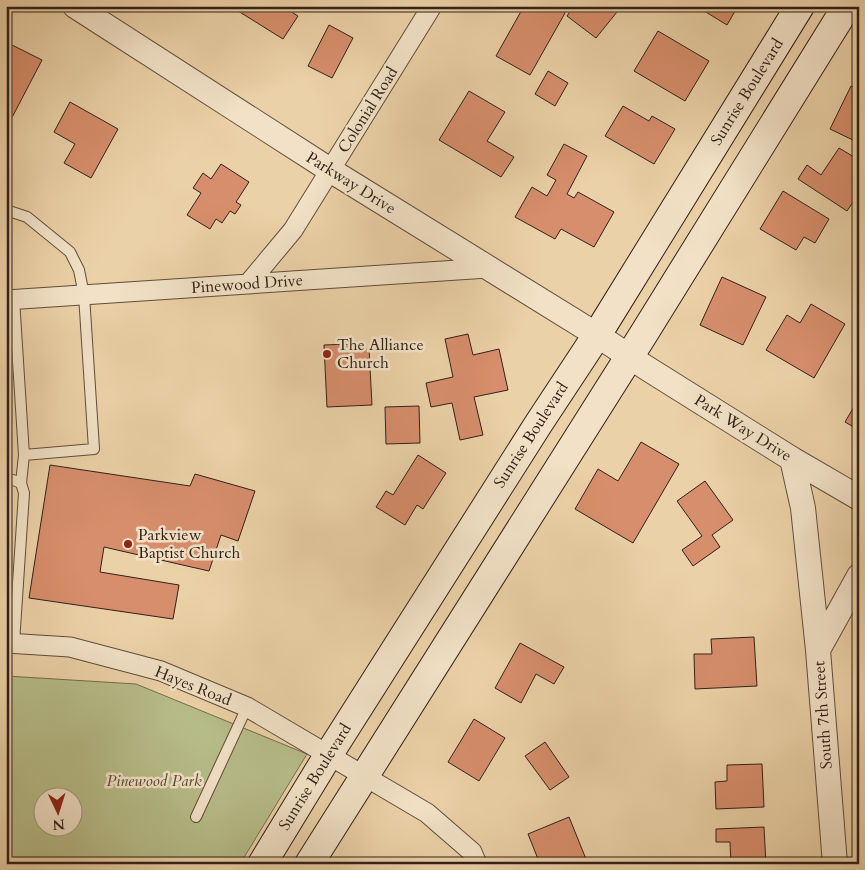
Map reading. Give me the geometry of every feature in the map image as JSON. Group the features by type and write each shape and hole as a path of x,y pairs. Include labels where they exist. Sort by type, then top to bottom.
{"main road":[{"name":"Sunrise Boulevard","path":"262,864 329,754 597,335 800,6"},
{"path":"309,864 629,357 847,6"}],"street":[{"name":"Parkway Drive","path":"75,6 330,170 597,335 629,357"},
{"name":"Colonial Road","path":"248,284 293,230 432,6"},
{"name":"Pinewood Drive","path":"10,299 488,268"},
{"name":"Park Way Drive","path":"629,357 792,459 859,498"},
{"path":"792,459 803,508 818,650"},
{"name":"South 7th Street","path":"835,864 818,650 859,576"},
{"name":"Hayes Road","path":"10,643 70,647 161,671 247,708 329,754 427,813 472,852 478,864"}],"lane":[{"path":"6,10 11,6"},
{"path":"6,210 27,217 70,252 79,270 84,294 94,449 24,456"},
{"path":"10,299 24,456 21,484 24,493 10,643"},
{"path":"6,480 13,480 21,484"},
{"path":"196,817 247,708"}],"green space":[{"name":"Pinewood Park","path":"6,676 136,684 307,754 240,864 6,864"}],"building":[{"path":"230,6 282,6 298,16 283,39"},
{"path":"524,6 553,6 565,13 530,75 496,56"},
{"path":"574,6 609,6 617,12 596,38 567,16"},
{"path":"696,6 738,6 727,25"},
{"path":"329,25 353,38 332,78 308,66"},
{"path":"658,31 709,61 685,101 634,71"},
{"path":"6,42 42,60 6,129"},
{"path":"548,71 568,83 555,106 535,94"},
{"path":"851,86 859,90 859,143 830,129"},
{"path":"469,91 505,112 487,141 514,157 501,177 439,140"},
{"path":"70,102 118,129 91,178 64,163 75,144 54,132"},
{"path":"623,106 649,121 652,116 675,129 654,164 605,136"},
{"path":"564,144 587,156 567,194 574,198 578,192 614,212 594,247 561,229 555,239 515,217 532,187 547,196 556,180 547,175"},
{"path":"839,148 859,160 859,193 847,211 798,179 807,165 821,175"},
{"path":"221,164 249,182 236,202 241,205 235,214 230,211 222,223 216,219 210,229 187,215 201,193 193,188 203,173 211,179"},
{"path":"783,191 829,219 815,243 804,237 796,250 760,229"},
{"path":"722,277 766,297 743,345 700,325"},
{"path":"811,304 845,324 814,378 766,350 787,315 800,323"},
{"path":"468,334 473,355 499,349 508,390 474,397 483,435 460,440 452,403 431,407 426,383 453,377 445,339"},
{"path":"351,344 351,349 369,349 372,405 327,407 324,345"},
{"path":"859,398 859,430 845,422"},
{"path":"419,406 420,443 386,444 385,407"},
{"path":"641,442 679,464 633,543 575,509 598,469 618,481"},
{"path":"418,455 446,473 423,509 417,505 405,525 376,507 386,491 393,495"},
{"name":"Parkview Baptist Church","path":"50,465 190,486 195,474 255,491 238,541 221,535 209,571 104,547 100,572 179,585 173,619 29,598"},
{"path":"705,481 733,520 712,535 720,547 693,566 682,550 702,536 677,501"},
{"path":"754,637 757,686 695,689 694,654 712,654 711,639"},
{"path":"520,643 564,667 554,684 536,674 521,703 495,688"},
{"path":"474,719 505,738 479,781 448,762"},
{"path":"545,742 569,777 550,790 525,756"},
{"path":"762,764 764,807 716,809 715,782 727,781 727,765"},
{"path":"569,817 588,864 540,864 528,834"},
{"path":"764,827 766,864 731,864 730,842 716,842 716,829"}],"place":[{"name":"The Alliance Church","path":"327,354"},
{"name":"Parkview Baptist Church","path":"128,544"}]}
